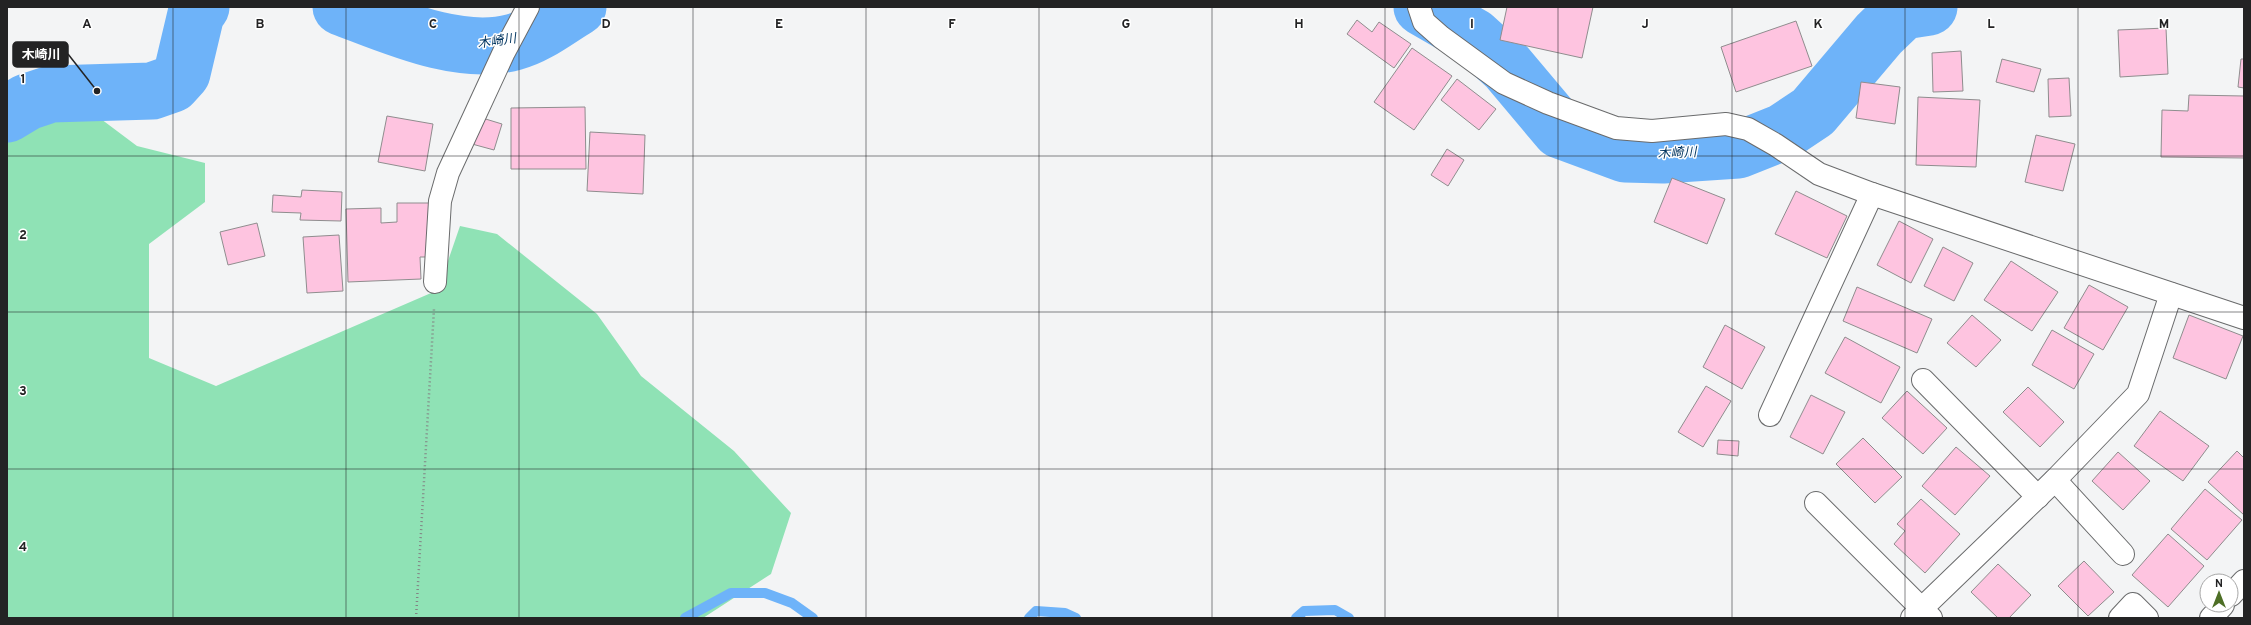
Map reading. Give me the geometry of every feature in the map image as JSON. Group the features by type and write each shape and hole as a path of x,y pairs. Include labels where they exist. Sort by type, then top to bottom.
{"street":[{"path":"1422,14 1441,37 1504,83 1548,103 1616,128 1652,131 1726,124 1748,129 1776,145 1819,174 1872,194 2244,318"},
{"path":"435,282 440,201 448,173 504,52 523,16"},
{"path":"1770,415 1872,194"},
{"path":"1816,503 1921,615 2138,394 2171,294"},
{"path":"1923,380 2038,497"},
{"path":"2055,480 2123,554"},
{"path":"2120,618 2133,604 2147,618"}],"path":[{"path":"416,618 435,282"}],"green space":[{"path":"35,112 97,116 137,146 205,163 205,202 149,244 149,358 216,386 438,290 460,226 497,234 597,314 641,376 734,451 791,513 771,574 703,618 7,618 7,129"}],"building":[{"path":"1507,7 1593,7 1582,58 1500,40"},
{"path":"1357,20 1372,32 1379,22 1411,44 1394,68 1347,34"},
{"path":"1796,21 1812,66 1736,92 1721,47"},
{"path":"2166,28 2168,74 2120,77 2118,30"},
{"path":"1412,48 1452,76 1414,130 1374,102"},
{"path":"1961,51 1963,91 1933,92 1932,53"},
{"path":"2002,59 2041,69 2034,92 1996,82"},
{"path":"2241,59 2244,59 2244,88 2238,87"},
{"path":"2069,78 2071,116 2049,117 2048,79"},
{"path":"1457,79 1496,109 1479,130 1441,100"},
{"path":"1861,82 1900,87 1895,124 1856,118"},
{"path":"2189,95 2244,96 2244,158 2161,157 2162,110 2188,111"},
{"path":"1918,97 1980,100 1976,167 1916,165"},
{"path":"585,107 586,169 511,169 511,108"},
{"path":"387,116 433,124 425,171 378,162"},
{"path":"479,117 502,124 494,150 472,144"},
{"path":"590,132 645,135 643,194 587,191"},
{"path":"2036,135 2075,144 2063,191 2025,182"},
{"path":"1447,149 1464,160 1448,186 1431,175"},
{"path":"1672,178 1725,199 1707,244 1654,222"},
{"path":"302,190 342,192 341,221 300,220 301,213 272,212 273,195 301,197"},
{"path":"1796,191 1847,216 1827,258 1775,234"},
{"path":"397,203 431,203 431,257 420,257 421,279 348,282 346,209 381,208 381,223 397,222"},
{"path":"1899,221 1933,239 1911,283 1877,265"},
{"path":"257,223 265,256 228,265 220,232"},
{"path":"339,235 343,291 307,293 303,237"},
{"path":"1943,247 1973,263 1954,301 1924,286"},
{"path":"2011,261 2058,292 2032,331 1984,300"},
{"path":"2089,285 2128,307 2103,350 2064,328"},
{"path":"1857,287 1932,319 1917,353 1843,321"},
{"path":"1972,315 2001,340 1976,367 1947,343"},
{"path":"2189,315 2243,336 2226,379 2173,358"},
{"path":"1725,325 1765,347 1742,389 1703,367"},
{"path":"2052,330 2094,354 2074,389 2032,365"},
{"path":"1845,337 1900,367 1881,403 1825,373"},
{"path":"1706,386 1731,401 1703,447 1678,432"},
{"path":"2028,387 2064,422 2040,447 2003,412"},
{"path":"1907,391 1947,428 1923,454 1882,418"},
{"path":"1811,395 1845,412 1823,454 1790,437"},
{"path":"2160,411 2209,446 2183,481 2134,446"},
{"path":"1863,438 1902,477 1875,503 1836,464"},
{"path":"1718,440 1739,441 1738,456 1717,454"},
{"path":"1956,447 1990,476 1955,515 1922,486"},
{"path":"2237,451 2244,458 2244,515 2208,482"},
{"path":"2118,452 2150,481 2123,510 2092,481"},
{"path":"2205,489 2242,520 2207,560 2171,529"},
{"path":"1921,499 1960,534 1925,573 1894,544 1905,531 1897,524"},
{"path":"2168,534 2204,566 2168,607 2132,575"},
{"path":"2084,561 2114,592 2088,616 2058,586"},
{"path":"1998,564 2031,595 2009,618 1998,618 1971,592"}],"waterway":[{"name":"木崎川","path":"7,114 27,102 51,94 152,91 172,84 182,73 196,14 201,7"},
{"name":"木崎川","path":"341,7 382,23 426,37 449,43 471,46 493,46 523,39 547,27 578,7"},
{"name":"木崎川","path":"1422,7 1474,37 1507,67 1560,130 1625,154 1663,155 1738,150 1783,132 1813,112 1879,34 1903,11 1929,7"},
{"path":"685,618 731,593 765,593 792,603 813,618"},
{"path":"1296,618 1304,611 1335,610 1349,618"},
{"path":"1029,618 1036,611 1065,613 1076,618"}],"place":[{"name":"木崎川","path":"97,91"}]}
